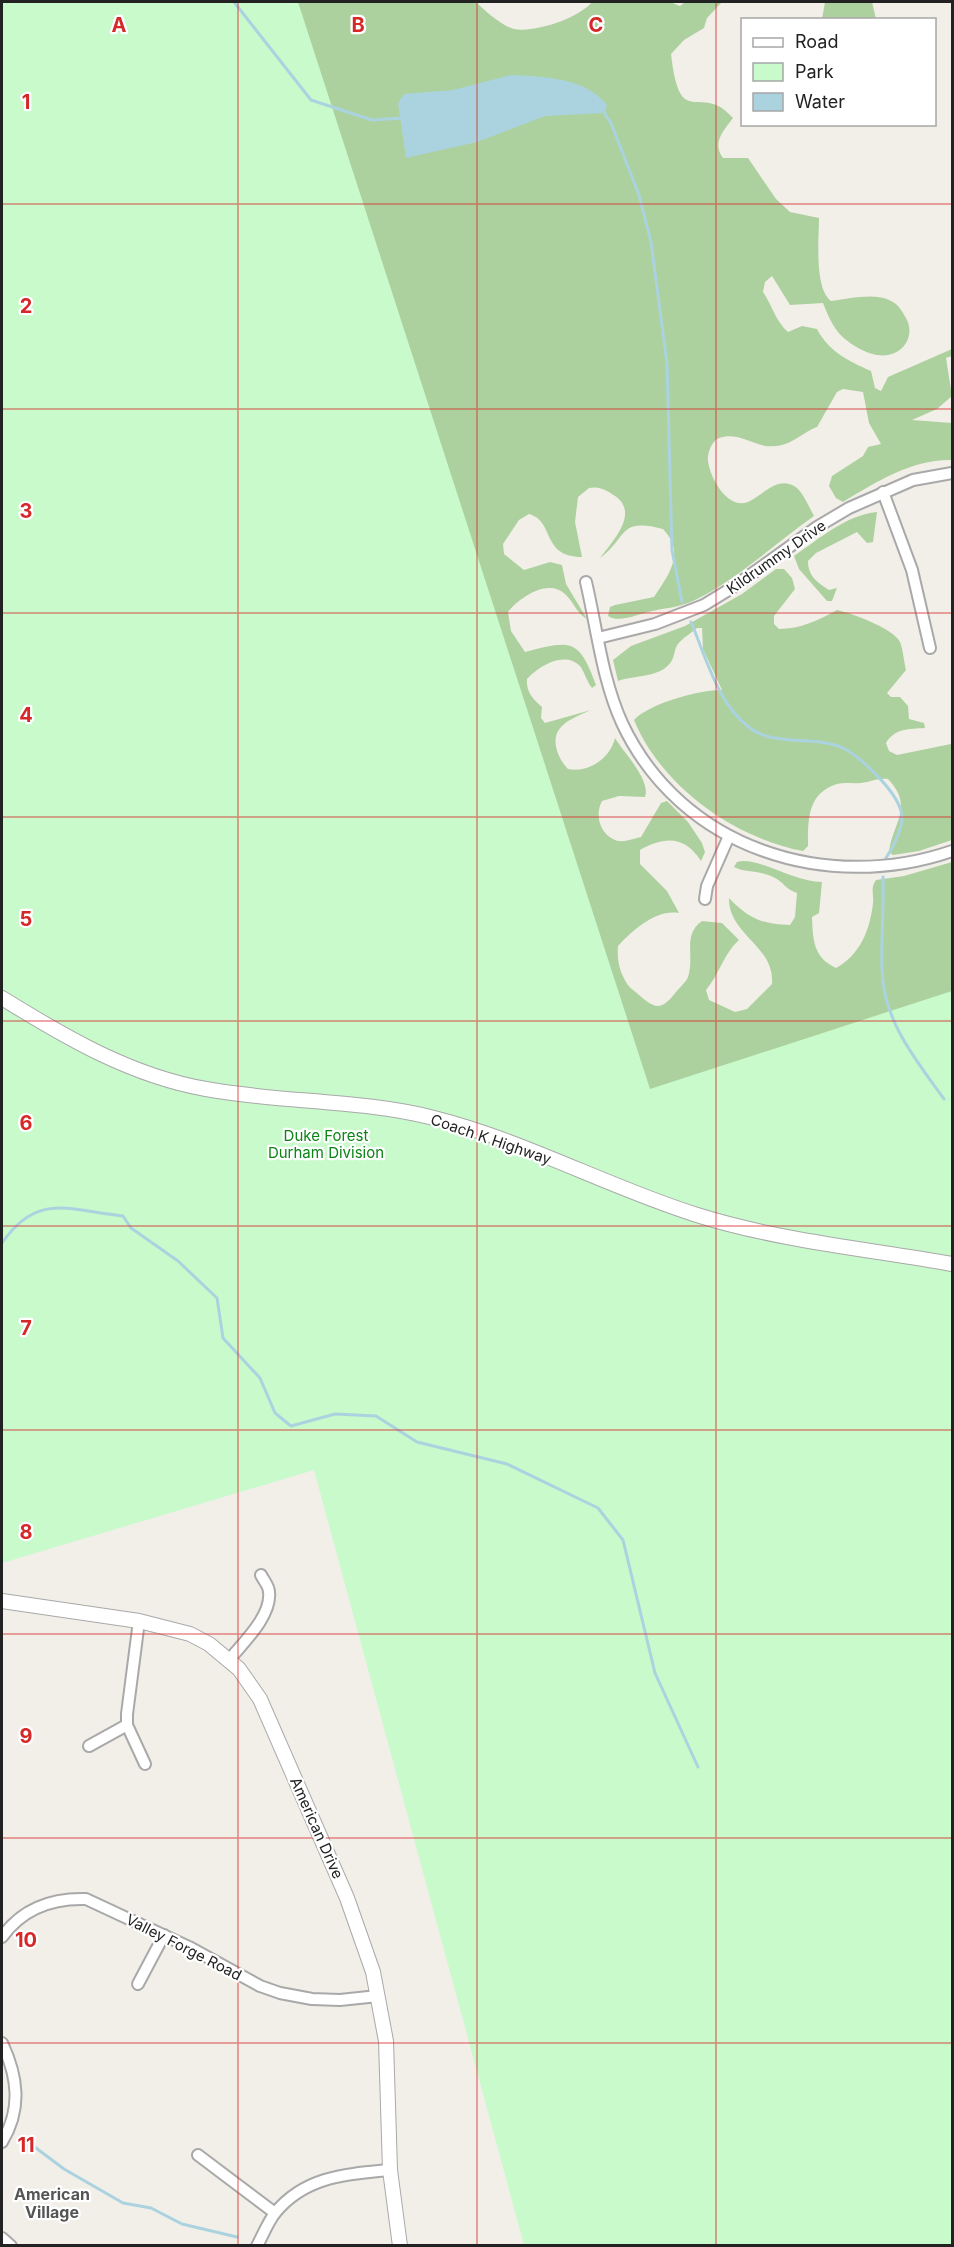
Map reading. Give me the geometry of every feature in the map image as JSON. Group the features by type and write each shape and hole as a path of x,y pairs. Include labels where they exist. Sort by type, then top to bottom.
{"street":[{"name":"Kildrummy Drive","path":"598,638 656,624 704,605 735,586 826,521 883,492 913,480 952,473"},
{"path":"883,492 912,570 930,648"},
{"path":"585,582 618,711 635,745 670,789 699,815 729,836 784,859 831,868 890,867 952,851"},
{"path":"705,899 707,886 729,836"},
{"name":"Coach K Highway","path":"2,998 106,1057 171,1081 233,1093 370,1107 430,1117 477,1131 670,1205 725,1223 776,1235 952,1264"},
{"path":"229,1660 261,1618 268,1603 269,1590 261,1575"},
{"name":"American Drive","path":"2,1601 138,1621 190,1634 229,1660 245,1676 260,1699 355,1916 378,1996 386,2041 390,2170 400,2246"},
{"path":"138,1621 128,1695 127,1725 145,1764"},
{"path":"90,1746 127,1725"},
{"name":"Valley Forge Road","path":"3,1930 42,1905 78,1899 101,1905 280,1993 312,1999 340,2000 378,1996"},
{"path":"138,1984 164,1935"},
{"path":"2,2043 16,2089 15,2114 2,2142"},
{"path":"198,2155 275,2213"},
{"path":"257,2246 275,2213 294,2195 320,2180 348,2174 390,2170"},
{"path":"2,2238 11,2246"}],"green space":[{"path":"2,2 476,2 504,25 523,30 567,19 592,2 670,2 680,6 685,2 722,2 707,18 704,28 684,40 671,54 680,92 686,99 693,102 711,103 733,118 720,137 719,147 723,158 748,158 776,199 790,212 819,218 820,274 826,295 831,301 877,297 891,301 898,306 906,318 909,325 908,340 893,354 872,354 841,336 831,322 823,303 790,305 772,276 765,282 763,292 780,323 788,332 802,326 817,329 834,350 871,371 875,388 881,391 888,377 952,349 952,356 946,358 952,396 937,409 912,420 952,423 952,460 923,463 895,473 843,502 836,498 829,486 832,476 863,456 868,447 881,444 869,423 863,392 843,389 837,392 817,427 787,443 769,446 727,436 719,438 712,444 708,458 709,468 716,483 727,497 740,503 748,502 776,485 788,484 800,491 814,516 725,583 676,607 622,619 608,616 610,607 654,597 670,572 674,555 673,547 663,529 649,526 631,527 600,558 617,536 625,511 622,503 606,490 589,488 578,497 575,522 582,557 560,551 537,518 529,514 519,520 503,544 504,554 524,570 550,562 562,565 566,584 587,619 580,614 565,594 550,588 542,589 526,596 508,612 511,631 525,652 553,645 571,646 584,658 590,670 596,685 592,688 580,666 574,661 567,660 544,665 527,679 531,695 542,707 541,718 545,723 591,710 568,721 556,736 556,748 568,769 583,769 597,763 608,752 615,738 641,775 646,790 645,797 619,796 602,801 599,817 604,832 619,841 641,837 661,803 667,801 688,822 702,843 705,852 701,861 688,847 674,841 658,842 640,850 640,864 667,891 679,913 654,917 638,927 618,946 619,965 626,982 650,1003 663,1005 687,979 690,969 692,933 702,921 722,923 739,940 729,951 706,990 709,1000 735,1012 747,1009 772,984 771,971 766,960 736,921 729,898 756,919 790,925 795,917 797,893 768,875 734,867 737,862 755,863 799,878 822,882 819,913 812,917 814,940 823,959 836,968 851,956 862,941 872,913 873,888 876,880 904,876 952,862 952,1253 595,1164"},
{"name":"Duke Forest Durham Division","path":"2,2 298,2 650,1089 952,991 952,2245 524,2245 314,1470 2,1563"},
{"path":"825,2 872,2 876,18 822,18"},
{"path":"877,512 873,542 867,543 857,532 816,553 808,561 811,575 817,581 829,590 837,588 832,601 827,601 799,569 794,556 844,523"},
{"path":"776,569 784,569 792,578 795,589 774,616 774,624 779,629 809,623 837,610 881,627 900,642 906,670 887,693 891,697 900,697 908,706 909,719 924,723 925,728 898,732 886,743 889,751 897,755 951,744 952,840 919,851 893,855 889,852 901,807 896,789 888,779 884,779 861,783 840,783 827,788 820,794 811,809 808,846 803,851 777,844 726,821 703,805 681,787 646,744 634,720 641,714 675,699 701,692 722,690 703,649 702,628 697,628 682,640 671,662 660,671 618,681 613,660 631,646 685,626 742,594"}],"water":[{"path":"511,75 550,78 576,84 598,96 607,105 605,113 545,116 477,142 406,158 398,103 404,94 453,90"}],"waterway":[{"path":"234,2 311,100 372,120 403,118"},
{"path":"603,111 611,123 639,195 651,242 667,363 672,550 682,602"},
{"path":"691,622 721,694 729,707 750,728 771,737 820,742 843,748 868,767 885,785 898,803 902,817 898,835 886,858"},
{"path":"883,877 882,969 888,1006 912,1054 944,1099"},
{"path":"2,1243 15,1227 29,1216 42,1210 71,1209 123,1216 131,1228 178,1261 217,1298 223,1338 260,1378 275,1413 291,1426 335,1414 376,1416 417,1442 507,1464 598,1508 623,1540 655,1673 698,1767"},
{"path":"24,2139 64,2169 123,2203 151,2208 182,2224 237,2237"}],"district":[{"name":"American Village","path":"52,2203"}]}
